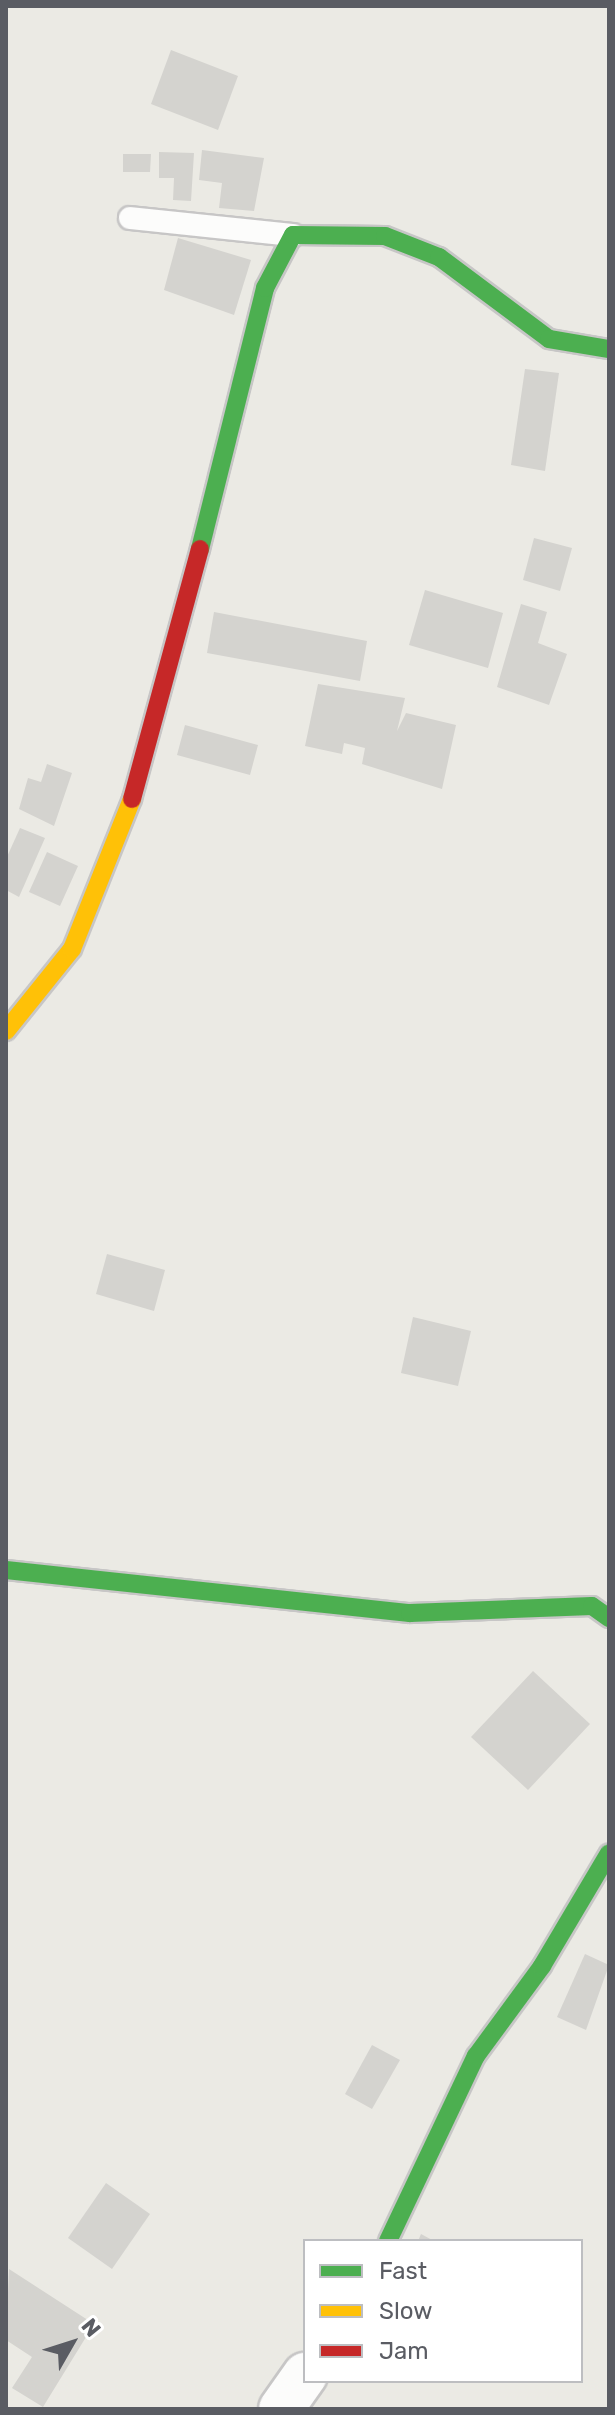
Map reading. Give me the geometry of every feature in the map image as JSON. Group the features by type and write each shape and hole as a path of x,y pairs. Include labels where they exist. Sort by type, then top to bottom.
{"street":[{"path":"6,1031 72,949 144,770 265,288 293,235 385,236 439,257 549,339 609,349"},
{"path":"6,1570 410,1613 580,1605 609,1618"},
{"path":"389,2239 476,2056 542,1966 609,1853"},
{"path":"281,2409 303,2378"}],"lane":[{"path":"130,218 293,235"}],"building":[{"path":"171,50 238,76 218,130 151,104"},
{"path":"202,150 264,158 254,211 219,208 222,183 199,180"},
{"path":"159,152 194,153 191,201 173,200 174,178 159,178"},
{"path":"123,154 151,154 150,172 123,172"},
{"path":"178,238 251,260 234,315 164,290"},
{"path":"525,369 559,373 545,471 511,465"},
{"path":"534,538 572,548 560,591 523,580"},
{"path":"425,590 503,613 488,668 409,645"},
{"path":"521,604 547,612 538,643 567,654 549,705 497,687"},
{"path":"214,612 367,641 360,681 207,653"},
{"path":"318,684 405,698 397,731 406,713 456,725 442,789 362,764 365,748 344,743 342,754 305,746"},
{"path":"185,725 258,745 250,775 177,755"},
{"path":"47,764 72,773 54,826 19,809 28,778 41,782"},
{"path":"20,828 45,838 19,897 6,890 6,859"},
{"path":"47,852 78,866 60,906 29,892"},
{"path":"107,1254 165,1270 154,1311 96,1294"},
{"path":"413,1317 471,1331 458,1386 401,1373"},
{"path":"533,1671 590,1724 528,1790 471,1737"},
{"path":"585,1954 609,1965 586,2030 557,2017"},
{"path":"372,2045 400,2060 372,2109 345,2094"},
{"path":"106,2183 150,2214 112,2269 68,2238"},
{"path":"9,2269 94,2324 43,2407 12,2388 32,2357 6,2340"}],"traffic: fast":[{"path":"200,549 265,288 293,235 385,236 439,257 549,339 609,349"},
{"path":"6,1570 410,1613 592,1606 609,1618"},
{"path":"389,2239 476,2056 542,1966 609,1853"}],"traffic: slow":[{"path":"6,1031 72,949 132,799"}],"traffic: jam":[{"path":"132,799 200,549"}]}
